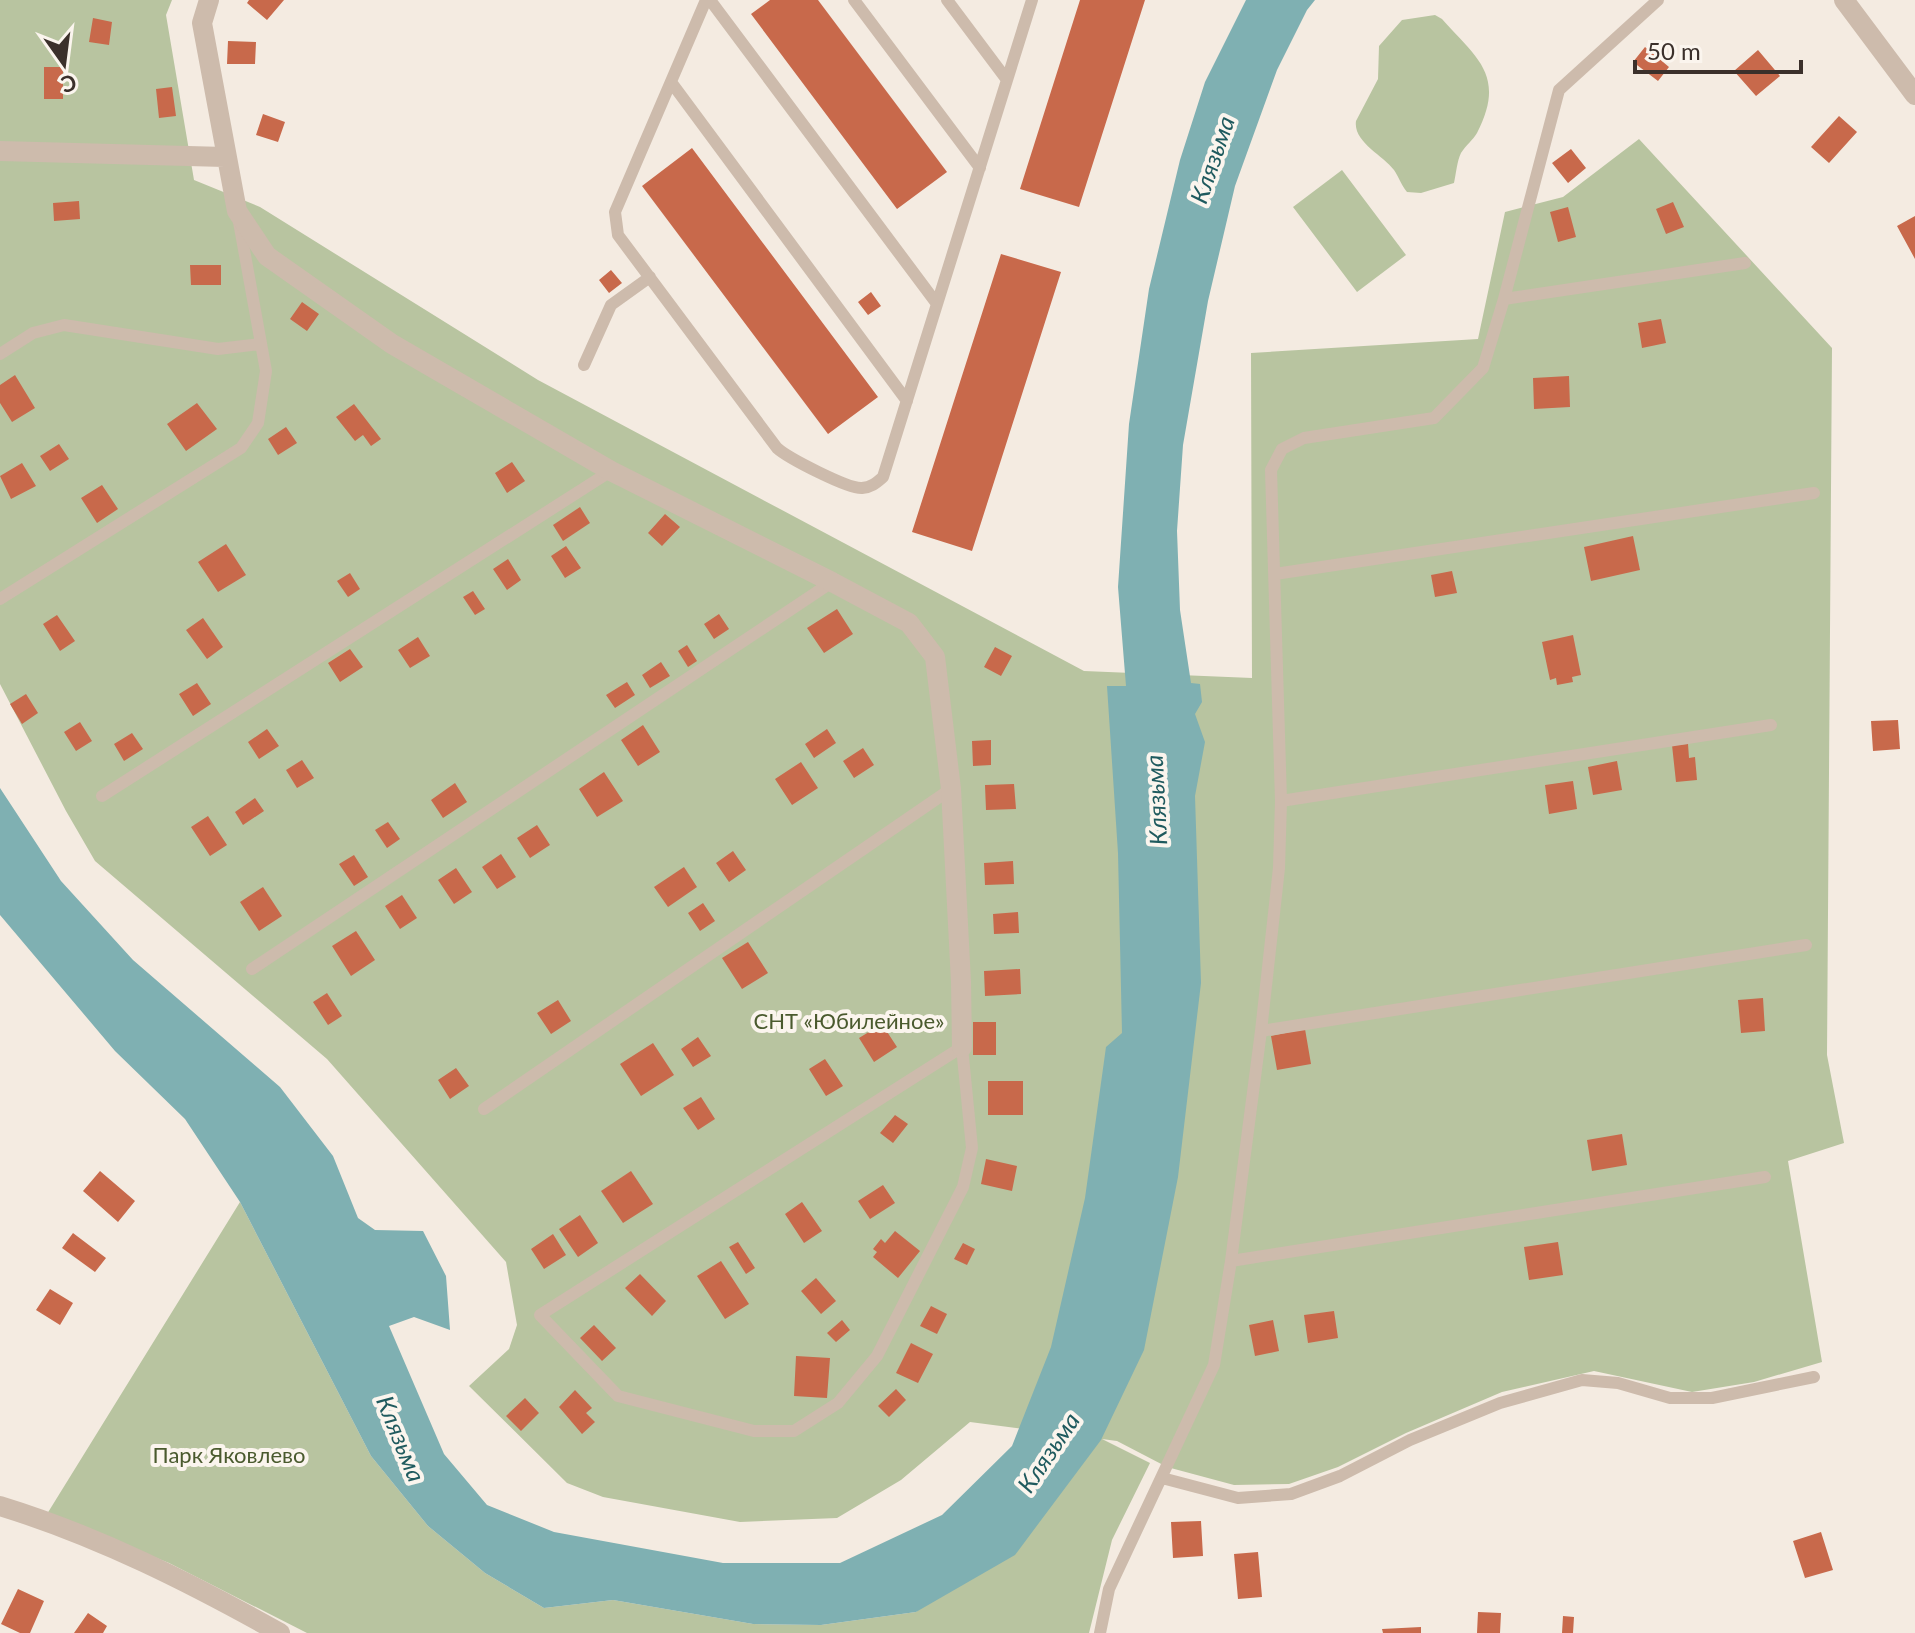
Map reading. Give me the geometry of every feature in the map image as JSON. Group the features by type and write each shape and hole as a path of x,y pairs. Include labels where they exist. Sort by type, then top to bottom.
{"street":[{"path":"209,0 202,23 237,211 267,256 392,344 611,471 909,623 935,657 951,789 962,1047"},
{"path":"1844,0 1915,95"},
{"path":"0,151 225,157"},
{"path":"0,1506 32,1516 166,1572 280,1633"}],"lane":[{"path":"937,304 708,0 615,212 618,235 777,448 793,460 859,489 874,485 883,477 1032,0"},
{"path":"854,0 980,168"},
{"path":"947,0 1007,80"},
{"path":"1100,1633 1109,1589 1214,1365 1231,1261 1279,868 1281,801 1271,470 1282,449 1304,438 1434,418 1483,368 1559,90 1658,0"},
{"path":"671,82 907,401"},
{"path":"0,599 241,448 258,423 266,371 237,211"},
{"path":"1504,299 1745,263"},
{"path":"584,365 611,305 650,277"},
{"path":"0,354 33,333 64,325 218,349 261,344"},
{"path":"102,796 611,471"},
{"path":"1275,574 1814,493"},
{"path":"252,969 832,582"},
{"path":"1281,801 1771,725"},
{"path":"484,1109 951,789"},
{"path":"1261,1031 1806,945"},
{"path":"962,1047 972,1148 963,1187 877,1356 838,1403 794,1431 754,1431 618,1396 540,1315 962,1047"},
{"path":"1231,1261 1765,1177"},
{"path":"1162,1478 1238,1498 1291,1494 1340,1476 1410,1440 1500,1403 1582,1380 1618,1383 1670,1398 1712,1398 1814,1377"}],"green space":[{"name":"СНТ «Юбилейное»","path":"0,0 172,0 166,15 194,180 260,207 538,380 1084,671 1252,678 1251,353 1478,339 1505,212 1563,197 1639,139 1832,348 1827,1055 1844,1143 1788,1161 1822,1362 1754,1382 1692,1392 1594,1371 1502,1392 1406,1433 1338,1467 1289,1484 1234,1485 1167,1467 1117,1441 1102,1439 1150,1463 1112,1540 1089,1633 307,1633 169,1563 47,1514 240,1202 371,1456 428,1526 485,1573 544,1608 613,1600 753,1624 821,1625 916,1612 1101,1439 970,1422 901,1480 837,1518 740,1522 603,1497 567,1483 469,1386 509,1349 517,1325 506,1262 327,1059 95,861 0,684"},
{"path":"1435,15 1477,58 1488,82 1489,97 1477,133 1460,156 1454,183 1421,193 1407,192 1389,164 1364,142 1356,129 1356,121 1378,79 1379,46 1402,20"},
{"path":"1342,170 1406,255 1357,292 1293,207"}],"water":[{"name":"Клязьма","path":"1246,0 1315,0 1277,70 1235,186 1208,301 1183,445 1177,531 1180,610 1191,683 1200,684 1202,702 1195,714 1205,742 1195,796 1201,983 1178,1177 1144,1350 1101,1440 1015,1555 916,1612 821,1625 753,1624 613,1600 544,1608 485,1573 428,1526 371,1456 240,1202 185,1119 115,1051 0,915 0,788 61,881 133,960 280,1087 333,1156 358,1218 375,1230 423,1231 446,1276 450,1330 414,1317 389,1326 444,1454 487,1505 554,1532 723,1563 840,1563 942,1515 1012,1446 1051,1347 1085,1198 1106,1047 1122,1033 1118,853 1107,686 1126,686 1118,587 1129,424 1149,289 1180,160 1205,82"}],"building":[{"path":"249,0 284,0 267,20 247,3"},
{"path":"770,0 818,0 947,172 897,209 751,14"},
{"path":"1080,0 1145,0 1079,207 1020,189"},
{"path":"93,18 112,22 109,45 89,42"},
{"path":"228,41 256,42 255,64 227,64"},
{"path":"1645,47 1669,67 1658,81 1633,62"},
{"path":"1758,50 1780,76 1756,96 1734,71"},
{"path":"44,67 63,67 63,99 44,99"},
{"path":"172,87 176,116 159,118 156,89"},
{"path":"263,114 285,122 278,142 256,135"},
{"path":"1839,116 1857,132 1829,163 1811,147"},
{"path":"692,148 878,397 828,434 642,186"},
{"path":"1571,149 1586,168 1568,183 1552,163"},
{"path":"79,201 80,219 54,221 53,203"},
{"path":"1673,202 1684,227 1666,234 1656,209"},
{"path":"1568,207 1576,237 1558,242 1550,212"},
{"path":"1915,216 1915,259 1897,226"},
{"path":"1001,254 1061,272 972,551 912,532"},
{"path":"190,265 221,265 221,285 191,285"},
{"path":"611,270 622,283 609,293 599,280"},
{"path":"871,292 881,306 868,315 858,302"},
{"path":"302,302 319,314 307,331 290,319"},
{"path":"1661,319 1666,343 1642,348 1638,323"},
{"path":"15,375 35,408 12,422 0,403 0,385"},
{"path":"1569,376 1570,407 1534,409 1533,378"},
{"path":"197,403 217,429 186,451 167,424"},
{"path":"354,404 381,439 371,446 363,435 355,441 336,417"},
{"path":"286,427 297,443 278,455 268,439"},
{"path":"59,444 69,459 50,471 40,456"},
{"path":"512,462 525,481 507,493 495,473"},
{"path":"22,463 36,486 11,499 0,476"},
{"path":"102,485 118,509 97,523 81,498"},
{"path":"580,507 590,523 563,541 553,525"},
{"path":"665,514 680,527 662,546 648,533"},
{"path":"1633,536 1640,570 1591,581 1584,547"},
{"path":"226,544 246,575 218,592 198,562"},
{"path":"566,546 581,568 565,578 551,556"},
{"path":"508,559 521,580 507,590 493,569"},
{"path":"1452,571 1457,593 1435,597 1431,575"},
{"path":"350,573 360,589 348,597 337,581"},
{"path":"473,591 485,609 475,615 463,597"},
{"path":"837,609 853,634 824,653 807,628"},
{"path":"719,614 729,629 714,639 704,624"},
{"path":"57,615 75,641 60,651 43,624"},
{"path":"203,618 223,647 207,659 186,630"},
{"path":"1573,635 1581,675 1572,677 1573,682 1557,685 1556,678 1550,680 1542,642"},
{"path":"418,637 430,656 410,668 398,650"},
{"path":"687,645 697,661 688,667 678,651"},
{"path":"995,647 1012,656 1001,676 984,667"},
{"path":"350,649 363,667 340,682 328,663"},
{"path":"661,662 670,676 650,688 642,675"},
{"path":"627,682 635,695 615,708 606,695"},
{"path":"197,683 211,704 193,716 179,694"},
{"path":"26,694 38,713 22,724 10,704"},
{"path":"1898,720 1900,749 1873,751 1871,721"},
{"path":"80,722 92,741 76,751 64,732"},
{"path":"643,725 660,752 638,766 621,740"},
{"path":"267,729 279,746 259,759 248,742"},
{"path":"827,729 836,743 814,758 805,744"},
{"path":"132,733 143,749 124,761 114,744"},
{"path":"991,740 991,765 973,766 972,741"},
{"path":"1688,744 1689,758 1695,757 1697,780 1676,782 1672,745"},
{"path":"863,748 874,765 854,778 843,761"},
{"path":"302,760 314,778 297,788 286,770"},
{"path":"1617,761 1622,790 1593,795 1588,767"},
{"path":"801,762 818,788 792,805 775,779"},
{"path":"604,772 623,801 597,817 579,789"},
{"path":"1573,781 1577,809 1549,814 1545,785"},
{"path":"455,783 467,802 443,818 431,800"},
{"path":"1014,784 1016,809 986,810 985,785"},
{"path":"255,798 264,811 243,825 235,812"},
{"path":"208,816 227,845 210,856 191,827"},
{"path":"388,822 400,839 387,848 375,830"},
{"path":"537,825 550,845 530,858 517,838"},
{"path":"733,851 746,870 729,882 716,863"},
{"path":"501,854 516,877 497,889 482,867"},
{"path":"354,855 368,877 354,886 339,864"},
{"path":"1013,861 1014,884 985,885 984,863"},
{"path":"684,867 697,887 668,907 654,887"},
{"path":"456,868 472,892 454,904 438,880"},
{"path":"263,887 282,916 259,931 240,902"},
{"path":"402,895 417,918 400,929 385,906"},
{"path":"703,903 715,921 700,931 688,913"},
{"path":"1018,912 1019,933 994,934 993,914"},
{"path":"356,931 375,960 351,976 332,946"},
{"path":"748,942 768,973 742,989 722,958"},
{"path":"1020,969 1021,994 985,996 984,971"},
{"path":"327,993 342,1016 328,1025 313,1002"},
{"path":"1763,998 1765,1031 1741,1033 1738,1000"},
{"path":"558,1000 571,1021 551,1034 537,1013"},
{"path":"973,1022 996,1022 996,1055 973,1055"},
{"path":"882,1024 897,1047 874,1062 859,1038"},
{"path":"1305,1029 1311,1064 1277,1070 1271,1036"},
{"path":"698,1037 711,1056 693,1067 681,1049"},
{"path":"653,1043 674,1075 641,1096 620,1064"},
{"path":"825,1059 843,1086 826,1096 809,1069"},
{"path":"456,1068 469,1086 450,1099 438,1080"},
{"path":"988,1081 1023,1081 1023,1115 988,1115"},
{"path":"701,1097 715,1119 698,1130 683,1108"},
{"path":"895,1115 908,1124 893,1143 880,1133"},
{"path":"1622,1134 1627,1165 1592,1171 1587,1140"},
{"path":"986,1159 1017,1166 1012,1191 981,1184"},
{"path":"100,1171 135,1201 118,1222 83,1191"},
{"path":"631,1171 653,1204 623,1223 601,1191"},
{"path":"883,1185 895,1203 870,1219 858,1201"},
{"path":"802,1202 822,1231 804,1243 785,1214"},
{"path":"580,1215 598,1243 578,1257 559,1229"},
{"path":"895,1231 920,1251 898,1278 873,1257 877,1252 873,1249 881,1239 885,1243"},
{"path":"73,1233 106,1258 95,1272 62,1248"},
{"path":"553,1234 566,1255 544,1269 531,1249"},
{"path":"738,1242 755,1268 746,1274 729,1247"},
{"path":"1558,1242 1563,1275 1529,1280 1524,1247"},
{"path":"963,1243 975,1249 967,1265 954,1259"},
{"path":"721,1261 749,1304 725,1319 697,1276"},
{"path":"640,1274 666,1301 652,1316 625,1288"},
{"path":"816,1278 836,1301 821,1314 801,1291"},
{"path":"50,1289 73,1303 60,1325 36,1310"},
{"path":"931,1306 947,1314 937,1334 920,1326"},
{"path":"1334,1311 1338,1338 1308,1343 1304,1315"},
{"path":"842,1320 850,1330 836,1342 827,1333"},
{"path":"1273,1320 1279,1351 1255,1356 1249,1325"},
{"path":"594,1325 616,1348 602,1361 580,1338"},
{"path":"911,1343 933,1354 918,1383 896,1373"},
{"path":"796,1356 830,1358 827,1398 794,1396"},
{"path":"896,1389 906,1400 889,1417 878,1406"},
{"path":"575,1390 592,1408 586,1413 595,1422 582,1434 559,1407"},
{"path":"525,1398 539,1413 521,1431 506,1416"},
{"path":"1201,1521 1203,1556 1173,1558 1171,1522"},
{"path":"1821,1532 1833,1570 1805,1578 1793,1541"},
{"path":"1258,1552 1262,1597 1238,1599 1234,1554"},
{"path":"18,1589 44,1601 30,1633 20,1633 1,1624"},
{"path":"1478,1612 1501,1613 1500,1633 1477,1633"},
{"path":"88,1613 107,1626 103,1633 74,1633"},
{"path":"1563,1616 1574,1617 1573,1633 1562,1633"},
{"path":"1421,1627 1421,1633 1383,1633 1382,1629"}],"park label":[{"name":"Парк Яковлево","path":"229,1455"}]}
